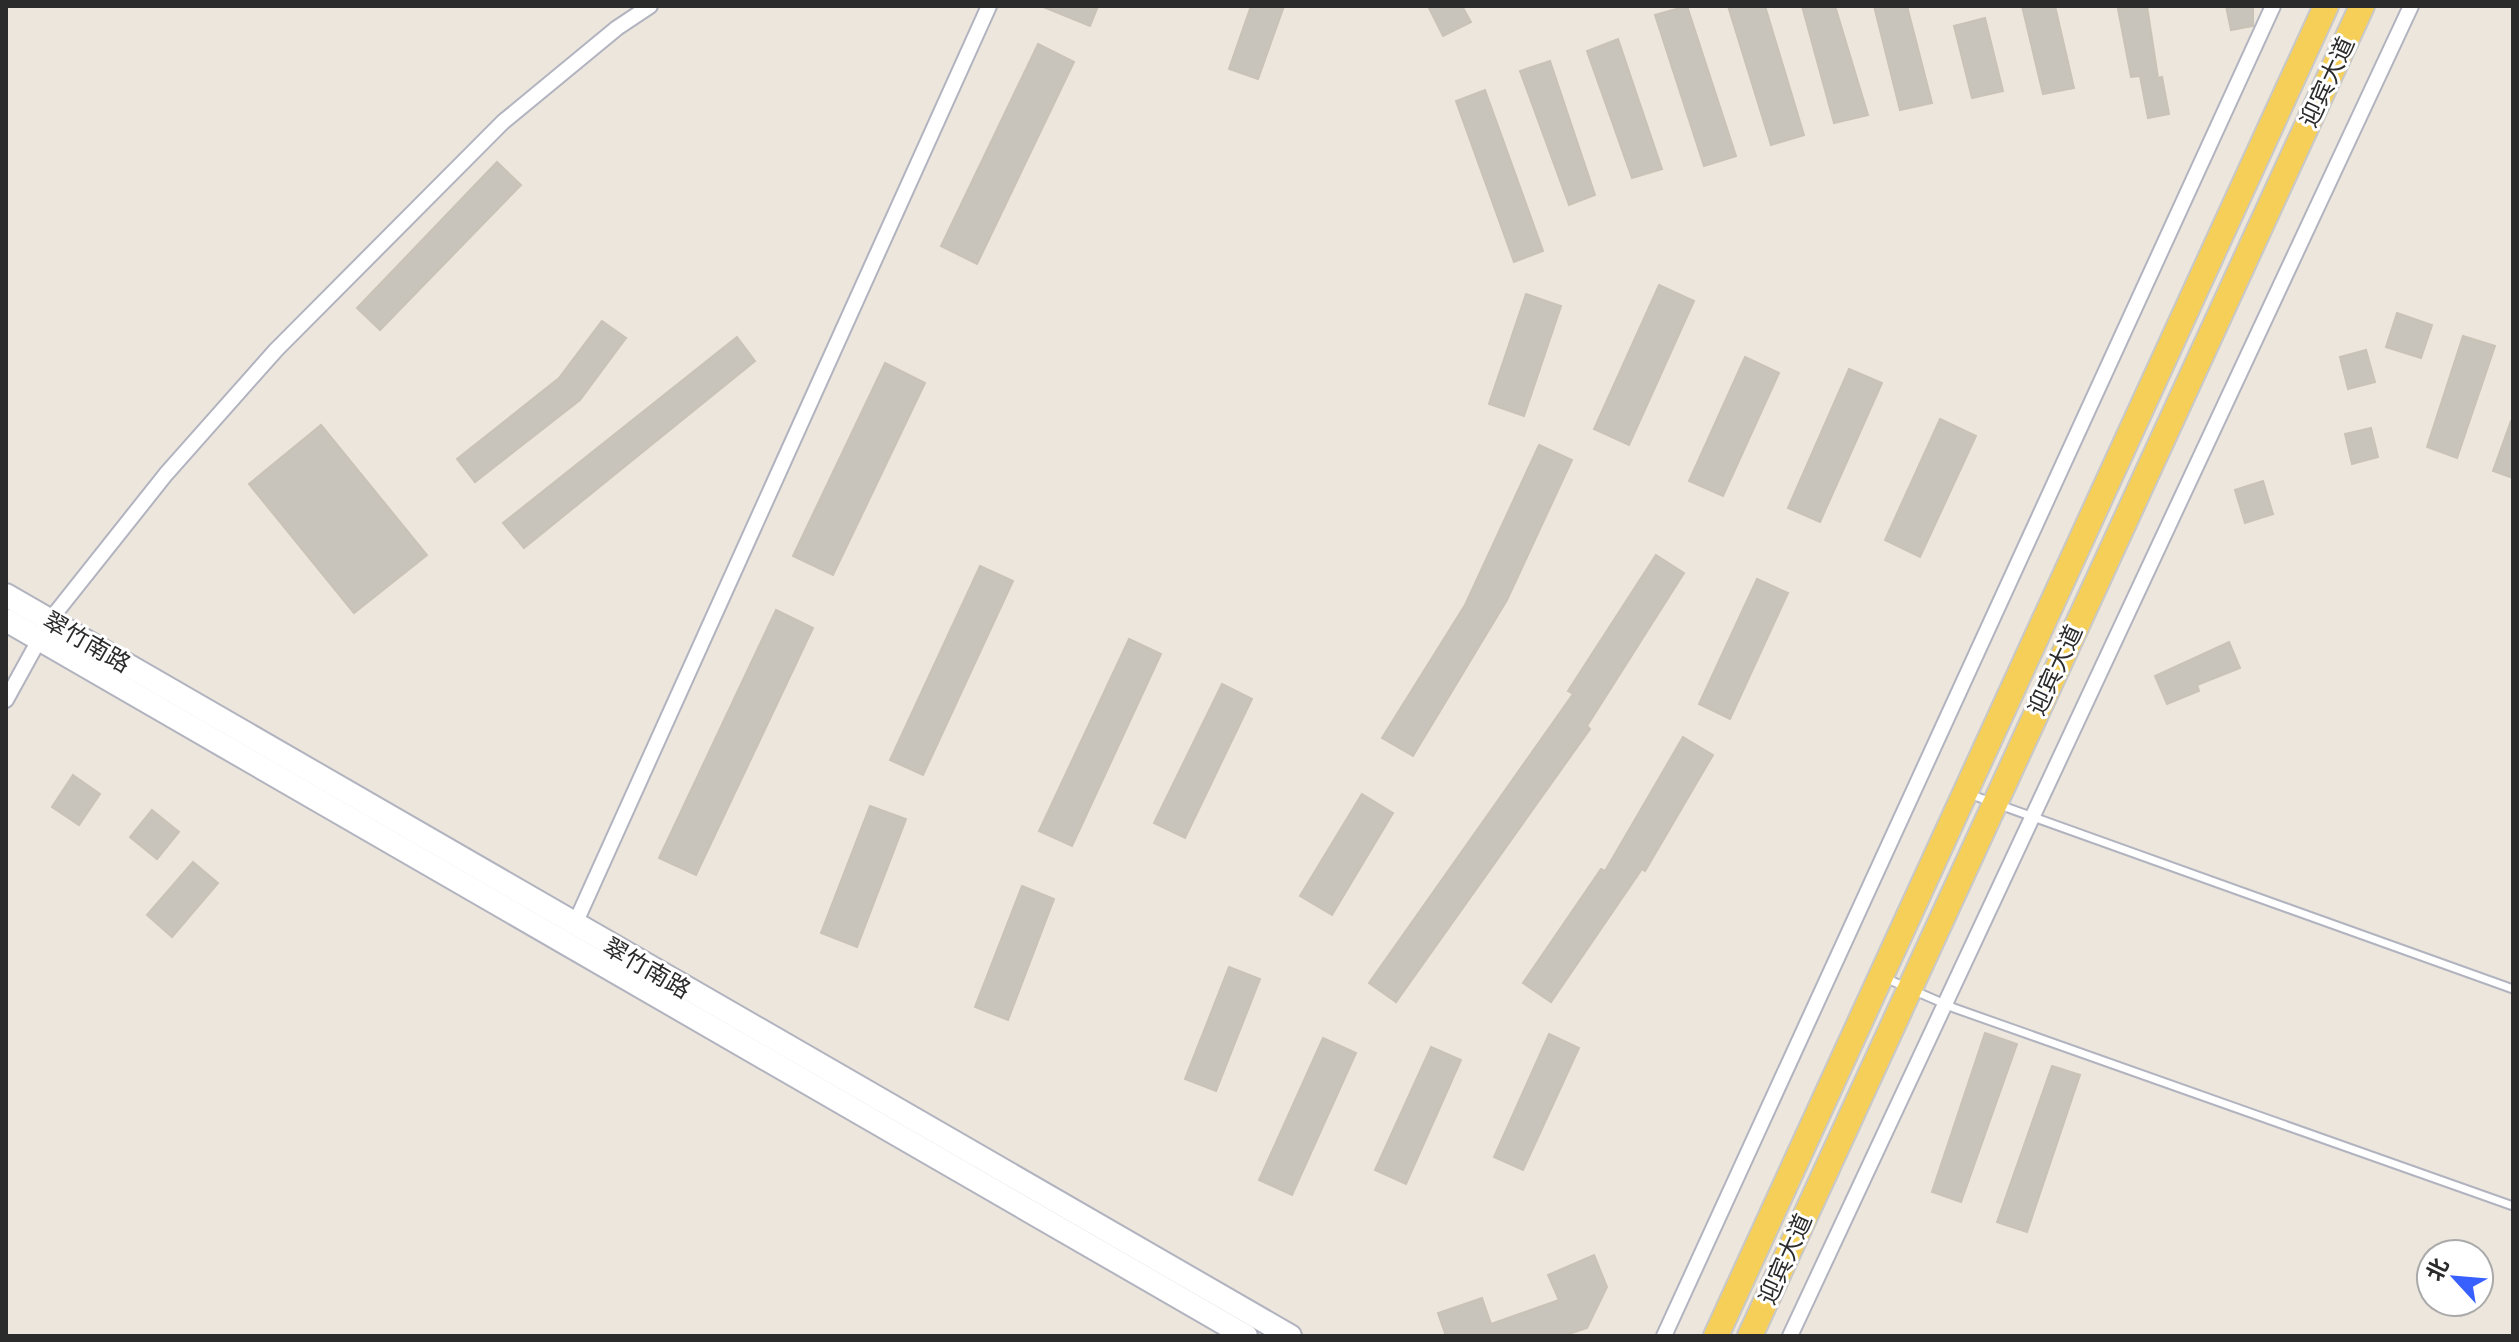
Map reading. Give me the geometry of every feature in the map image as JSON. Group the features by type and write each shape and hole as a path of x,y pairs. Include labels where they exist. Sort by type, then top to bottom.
{"main road":[{"name":"迎宾大道","path":"1716,1336 2326,6"},
{"name":"迎宾大道","path":"1750,1336 2362,6"},
{"name":"翠竹南路","path":"6,595 45,630 1246,1336"},
{"name":"翠竹南路","path":"6,620 45,630 574,926 1290,1336"}],"street":[{"path":"6,700 45,630 166,474 276,350 503,122 617,28 650,6"},
{"path":"574,926 989,6"},
{"path":"1664,1336 2273,6"},
{"path":"1790,1336 2411,6"}],"lane":[{"path":"1964,791 1992,805 2513,989"},
{"path":"1879,976 1943,1003 2513,1206"}],"building":[{"path":"1041,6 1098,6 1090,26"},
{"path":"1251,6 1284,6 1258,79 1229,69"},
{"path":"1428,6 1462,6 1471,22 1443,36"},
{"path":"1687,6 1736,156 1704,166 1655,15"},
{"path":"1728,6 1765,6 1804,135 1771,145"},
{"path":"1802,6 1835,6 1868,115 1834,123"},
{"path":"1874,6 1907,6 1932,103 1900,110"},
{"path":"2022,6 2055,6 2074,88 2043,94"},
{"path":"2147,6 2158,78 2162,77 2169,114 2148,118 2140,76 2131,77 2118,9"},
{"path":"2226,6 2253,6 2253,26 2231,30"},
{"path":"1985,18 2003,91 1972,98 1954,26"},
{"path":"1618,39 1662,169 1632,178 1587,51"},
{"path":"1038,44 1074,62 977,264 941,246"},
{"path":"1550,61 1595,195 1569,205 1520,71"},
{"path":"1485,90 1543,251 1514,262 1456,101"},
{"path":"497,162 521,185 380,330 357,308"},
{"path":"1659,285 1694,301 1629,445 1594,429"},
{"path":"1526,294 1561,306 1524,416 1489,404"},
{"path":"2397,313 2432,325 2421,358 2386,347"},
{"path":"602,321 626,338 580,400 475,482 457,459 559,378"},
{"path":"2463,336 2495,346 2457,458 2427,447"},
{"path":"737,337 755,361 524,548 503,523"},
{"path":"2366,350 2375,382 2348,389 2340,357"},
{"path":"1745,357 1779,373 1723,496 1689,481"},
{"path":"885,363 925,383 833,575 793,556"},
{"path":"1849,369 1882,383 1820,522 1788,508"},
{"path":"1940,419 1976,436 1920,557 1885,540"},
{"path":"2513,421 2513,478 2493,471"},
{"path":"321,425 427,555 354,613 249,484"},
{"path":"2371,428 2378,457 2352,464 2345,434"},
{"path":"1539,445 1572,460 1507,600 1413,756 1382,738 1465,605"},
{"path":"2263,481 2273,514 2245,523 2235,490"},
{"path":"1656,555 1684,573 1587,726 1590,729 1396,1002 1369,983 1573,694 1568,691"},
{"path":"980,566 1013,581 923,775 890,760"},
{"path":"1757,579 1788,593 1730,719 1699,704"},
{"path":"776,610 813,628 696,875 659,858"},
{"path":"1129,639 1161,654 1072,846 1039,831"},
{"path":"2229,642 2240,668 2197,685 2199,691 2167,704 2155,676"},
{"path":"1222,684 1252,699 1185,838 1154,823"},
{"path":"1683,737 1713,755 1645,871 1642,869 1551,1002 1523,983 1601,869 1605,871"},
{"path":"73,775 100,794 79,825 52,807"},
{"path":"1362,794 1393,813 1332,915 1300,896"},
{"path":"870,806 906,819 857,947 821,933"},
{"path":"152,810 179,832 157,859 130,837"},
{"path":"193,862 218,883 172,937 147,915"},
{"path":"1022,886 1054,899 1008,1020 975,1007"},
{"path":"1229,967 1260,979 1216,1091 1185,1079"},
{"path":"1985,1033 2017,1044 1961,1202 1932,1192"},
{"path":"1549,1034 1579,1048 1523,1170 1494,1157"},
{"path":"1323,1038 1356,1053 1292,1195 1259,1180"},
{"path":"1431,1047 1461,1060 1406,1184 1375,1170"},
{"path":"2052,1066 2080,1075 2027,1232 1997,1222"},
{"path":"1594,1255 1607,1287 1587,1328 1563,1336 1446,1336 1438,1313 1482,1298 1491,1324 1559,1300 1548,1275"}]}
